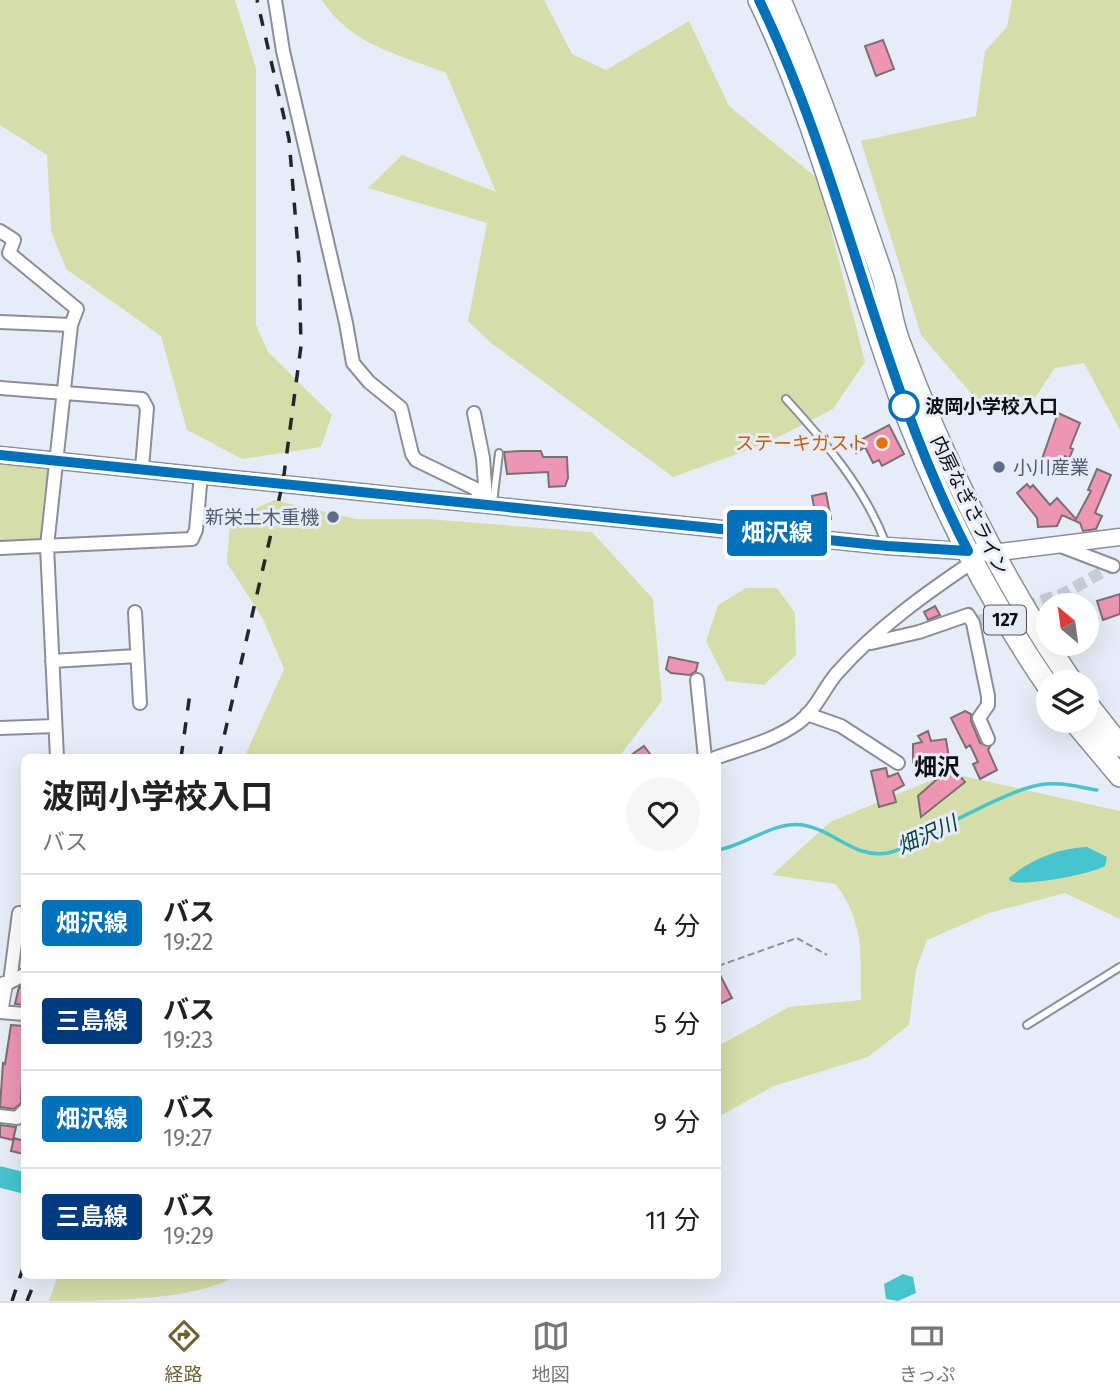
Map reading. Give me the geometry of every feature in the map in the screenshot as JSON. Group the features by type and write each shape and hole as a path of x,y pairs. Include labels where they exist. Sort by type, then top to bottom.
{"highway":[{"name":"内房なぎさライン","path":"759,0 813,131 908,418 939,495 978,555 1027,614 1064,670"},
{"name":"内房なぎさライン","path":"780,0 831,130 884,281 901,347 954,480 991,597 1038,670"},
{"path":"1099,719 1120,746"},
{"path":"1084,733 1120,776"}],"street":[{"path":"275,0 283,51 346,323 349,354 358,372 401,408 412,454 416,460 476,489 487,503"},
{"path":"0,231 14,240 4,254 77,309 72,325 55,458 47,546 57,754"},
{"path":"0,321 72,325"},
{"path":"0,387 142,399 147,408 142,468"},
{"path":"474,413 483,458 487,503"},
{"path":"0,455 55,458 978,555 1120,537"},
{"path":"0,548 191,539 196,530 201,474"},
{"path":"1058,545 1113,566"},
{"path":"721,756 770,739 807,715 837,673 867,643 978,555"},
{"path":"135,612 140,704"},
{"path":"867,643 919,632 968,615 973,623 988,696 988,705 979,718 988,739"},
{"path":"52,661 137,656"},
{"path":"697,680 705,754"},
{"path":"807,715 841,726 898,763"},
{"path":"0,728 55,726"},
{"path":"19,913 0,1009 21,1013"},
{"path":"5,984 21,976"},
{"path":"0,1116 17,1118 21,1114"}],"lane":[{"path":"786,399 838,457 876,517 887,546"},
{"path":"487,503 499,453"},
{"path":"1027,1025 1120,967"}],"path":[{"path":"721,965 797,938 827,955"}],"green space":[{"path":"0,0 235,0 256,68 256,325 268,352 332,415 321,447 242,459 187,430 161,336 66,269 51,231 47,155 0,125"},
{"path":"322,0 544,0 572,54 606,70 689,21 729,106 818,179 865,362 833,409 765,444 673,477 491,343 468,321 487,223 368,188 402,155 496,192 446,73 394,54 361,38 333,15"},
{"path":"1012,0 1120,0 1120,430 1084,363 1055,368 1022,417 986,411 921,335 861,141 976,116 985,51 1007,27"},
{"path":"0,455 55,458 47,546 0,548"},
{"path":"274,500 356,519 427,519 592,532 653,599 662,701 621,754 246,754 284,669 263,619 227,563 230,521"},
{"path":"746,588 777,588 795,613 796,655 764,685 726,681 706,641 718,605"},
{"path":"949,773 1120,811 1120,919 1065,893 989,913 927,940 916,970 909,1025 868,1057 774,1086 721,1115 721,1044 789,1007 861,1000 859,939 852,913 836,884 772,875 830,822"},
{"path":"57,1279 229,1279 173,1295 121,1300 49,1301"}],"water":[{"path":"1087,847 1107,857 1105,866 1058,879 1010,881 1009,878 1018,871 1046,856"},
{"path":"903,1274 913,1277 916,1293 898,1301 886,1299 884,1284"}],"building":[{"path":"883,40 894,69 876,76 865,46"},
{"path":"1058,413 1080,423 1070,448 1073,449 1069,459 1065,456 1059,470 1041,462"},
{"name":"ステーキガスト","path":"889,425 904,454 882,466 879,460 873,463 865,447 856,453 851,445"},
{"path":"541,451 543,457 567,457 568,478 565,486 549,487 548,472 507,474 504,452"},
{"path":"1097,469 1111,475 1095,513 1102,516 1096,529 1083,531 1080,523 1062,515 1057,526 1038,527 1037,518 1017,493 1027,484 1030,488 1033,485 1050,505 1057,498 1076,519 1091,491 1088,490"},
{"path":"826,493 831,519 817,522 812,496"},
{"path":"1120,594 1120,614 1103,620 1099,600"},
{"path":"935,606 940,615 928,620 924,612"},
{"path":"669,657 698,663 696,671 690,675 671,673 666,669"},
{"path":"965,711 971,714 980,743 990,747 988,750 997,770 980,779 973,764 978,762 970,745 966,748 951,718"},
{"path":"928,731 931,741 946,739 949,758 934,761 933,764 930,759 913,762 913,744 922,742 918,736"},
{"path":"644,746 650,754 633,754"},
{"path":"952,766 965,782 921,817 918,796"},
{"path":"886,768 888,777 898,773 904,785 893,791 896,802 879,807 871,771"},
{"path":"721,977 732,998 721,1004"},
{"path":"21,986 21,1005 15,1004"},
{"path":"11,1025 21,1026 21,1103 14,1109 0,1107 3,1063 5,1064"},
{"path":"0,1125 16,1127 13,1140 0,1137"},
{"path":"14,1138 21,1140 21,1153 11,1151"}],"waterway":[{"name":"畑沢川","path":"721,849 781,827 803,825 825,832 865,852 888,853 987,804 1028,788 1053,784 1097,790"},
{"name":"畑沢川","path":"0,1177 21,1182"}],"tunnel":[{"path":"973,623 1063,594 1113,566"}],"railway":[{"path":"220,754 283,482 301,346 299,261 289,139 257,0"},
{"path":"182,754 190,693"},
{"path":"12,1301 21,1274"},
{"path":"27,1301 36,1279"}],"bus line":[{"name":"畑沢線","path":"0,455 55,458 887,546 968,551 939,495 908,418 859,277 813,131 759,0"}],"place":[{"name":"波岡小学校入口","path":"904,406"},
{"name":"ステーキガスト","path":"882,443"},
{"name":"小川産業","path":"999,467"},
{"name":"新栄土木重機","path":"333,517"}],"district":[{"name":"畑沢","path":"937,767"}]}
